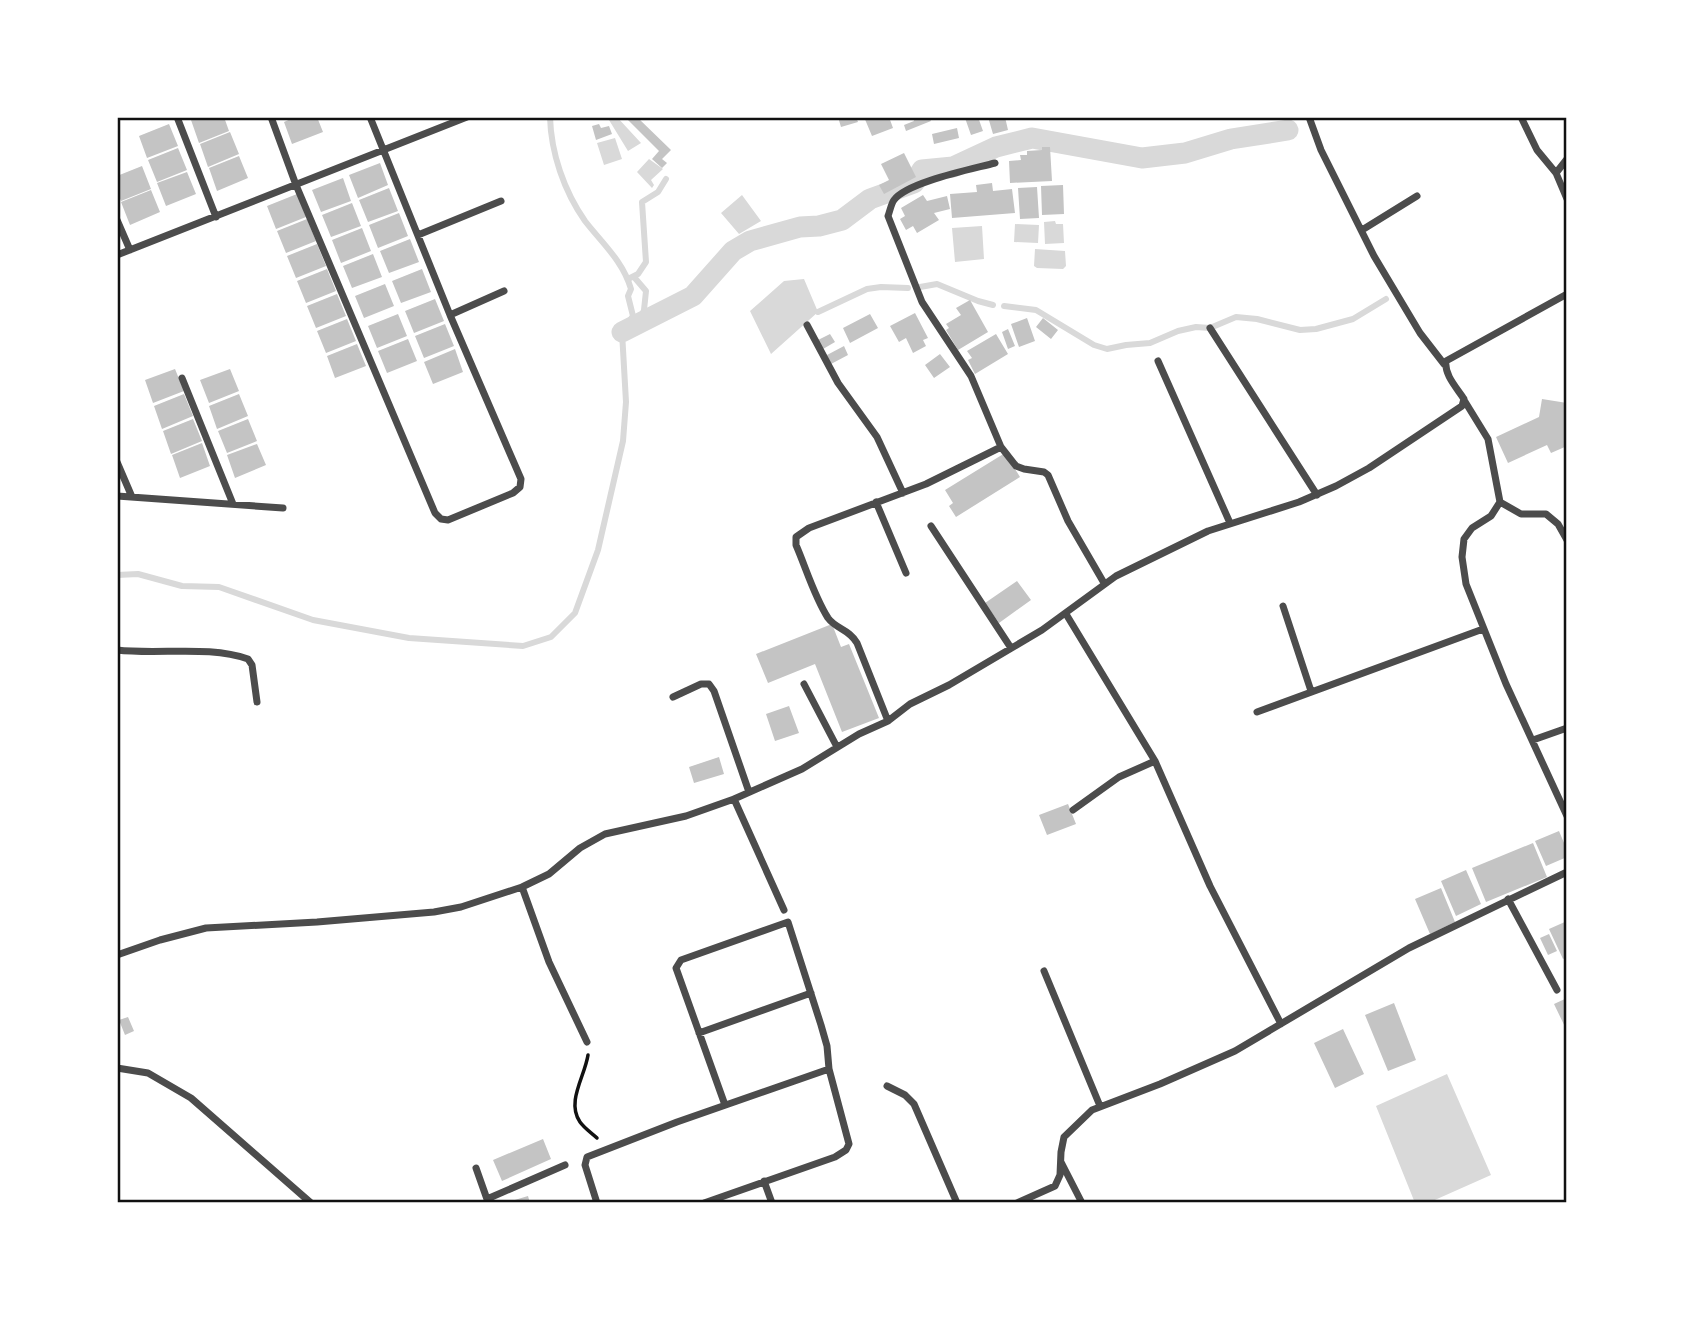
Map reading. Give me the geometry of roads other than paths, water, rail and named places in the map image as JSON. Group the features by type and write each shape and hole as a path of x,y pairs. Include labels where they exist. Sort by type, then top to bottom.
{"street":[{"path":"177,117 216,217"},
{"path":"271,117 296,185 435,513 441,519 447,520 513,493 521,483 518,469 450,315 370,117"},
{"path":"117,255 467,117"},
{"path":"1309,117 1321,150 1374,256 1420,332 1444,364 1488,439 1500,502 1491,516 1468,532 1463,545 1466,584 1506,684 1567,816"},
{"path":"1521,117 1537,150 1556,173 1567,199"},
{"path":"1556,173 1567,159"},
{"path":"995,163 926,182 904,192 894,200 888,216 922,302 971,376 1002,447 1016,466 1048,475 1068,522 1104,583"},
{"path":"1362,230 1417,196"},
{"path":"418,235 501,201"},
{"path":"117,220 130,250"},
{"path":"450,315 504,291"},
{"path":"1444,364 1462,351 1567,294"},
{"path":"807,325 838,383 877,438 903,493"},
{"path":"1210,328 1317,495"},
{"path":"1158,361 1230,523"},
{"path":"183,378 233,504"},
{"path":"117,955 206,928 434,912 461,907 522,887 549,874 588,842 605,834 675,820 734,799 802,769 859,734 888,721 910,704 949,685 1011,648 1066,614 1104,583 1182,542 1230,523 1317,495 1351,478 1452,413 1464,400"},
{"path":"888,721 852,634 828,617 796,545 796,537 800,533 944,476 1002,447"},
{"path":"117,462 132,497"},
{"path":"117,496 283,508"},
{"path":"876,502 906,573"},
{"path":"1500,502 1521,514 1546,513 1558,524 1567,540"},
{"path":"931,526 1011,648"},
{"path":"1283,606 1311,691"},
{"path":"1066,614 1155,761 1210,886 1281,1024"},
{"path":"1257,712 1483,629"},
{"path":"117,650 226,653 248,659 252,665 257,702"},
{"path":"673,697 701,684 709,684 714,691 748,792"},
{"path":"804,684 837,747"},
{"path":"1534,740 1567,728"},
{"path":"1073,810 1119,777 1155,761"},
{"path":"734,799 784,910"},
{"path":"1017,1203 1055,1186 1060,1175 1064,1137 1075,1124 1100,1106 1160,1084 1235,1051 1409,947 1567,872"},
{"path":"522,887 545,953 587,1042"},
{"path":"1508,900 1556,990"},
{"path":"704,1203 835,1157 846,1150 849,1144 829,1069 827,1046 788,922 681,960 676,968 725,1105"},
{"path":"1044,971 1100,1106"},
{"path":"699,1033 811,993"},
{"path":"117,1068 148,1073 191,1098 311,1203"},
{"path":"597,1203 585,1165 587,1157 829,1069"},
{"path":"887,1086 905,1095 914,1104 957,1203"},
{"path":"1061,1161 1082,1203"},
{"path":"476,1168 487,1201 565,1165"},
{"path":"764,1181 772,1203"}],"waterway":[{"path":"117,575 138,574 182,586 219,587 313,620 409,638 523,646 551,637 575,613 598,550 623,441 626,402 622,332 633,316 628,296 631,289 623,270 585,221 565,184 556,158 550,117"},
{"path":"622,332 693,296 733,251 750,241 800,227 819,226 842,220 870,199 914,183 922,170 953,167 996,147 1032,138 1142,158 1185,153 1231,139 1288,130"},
{"path":"628,279 638,274 646,262 642,202 658,192 666,179"},
{"path":"634,277 646,291 644,310 639,323"},
{"path":"920,287 937,284 993,305"},
{"path":"818,312 867,289 908,288"},
{"path":"1004,306 1036,310 1094,345 1107,349 1150,343 1178,331 1196,327 1210,328 1236,317 1257,319 1300,330 1316,329 1353,319 1386,299"}]}
